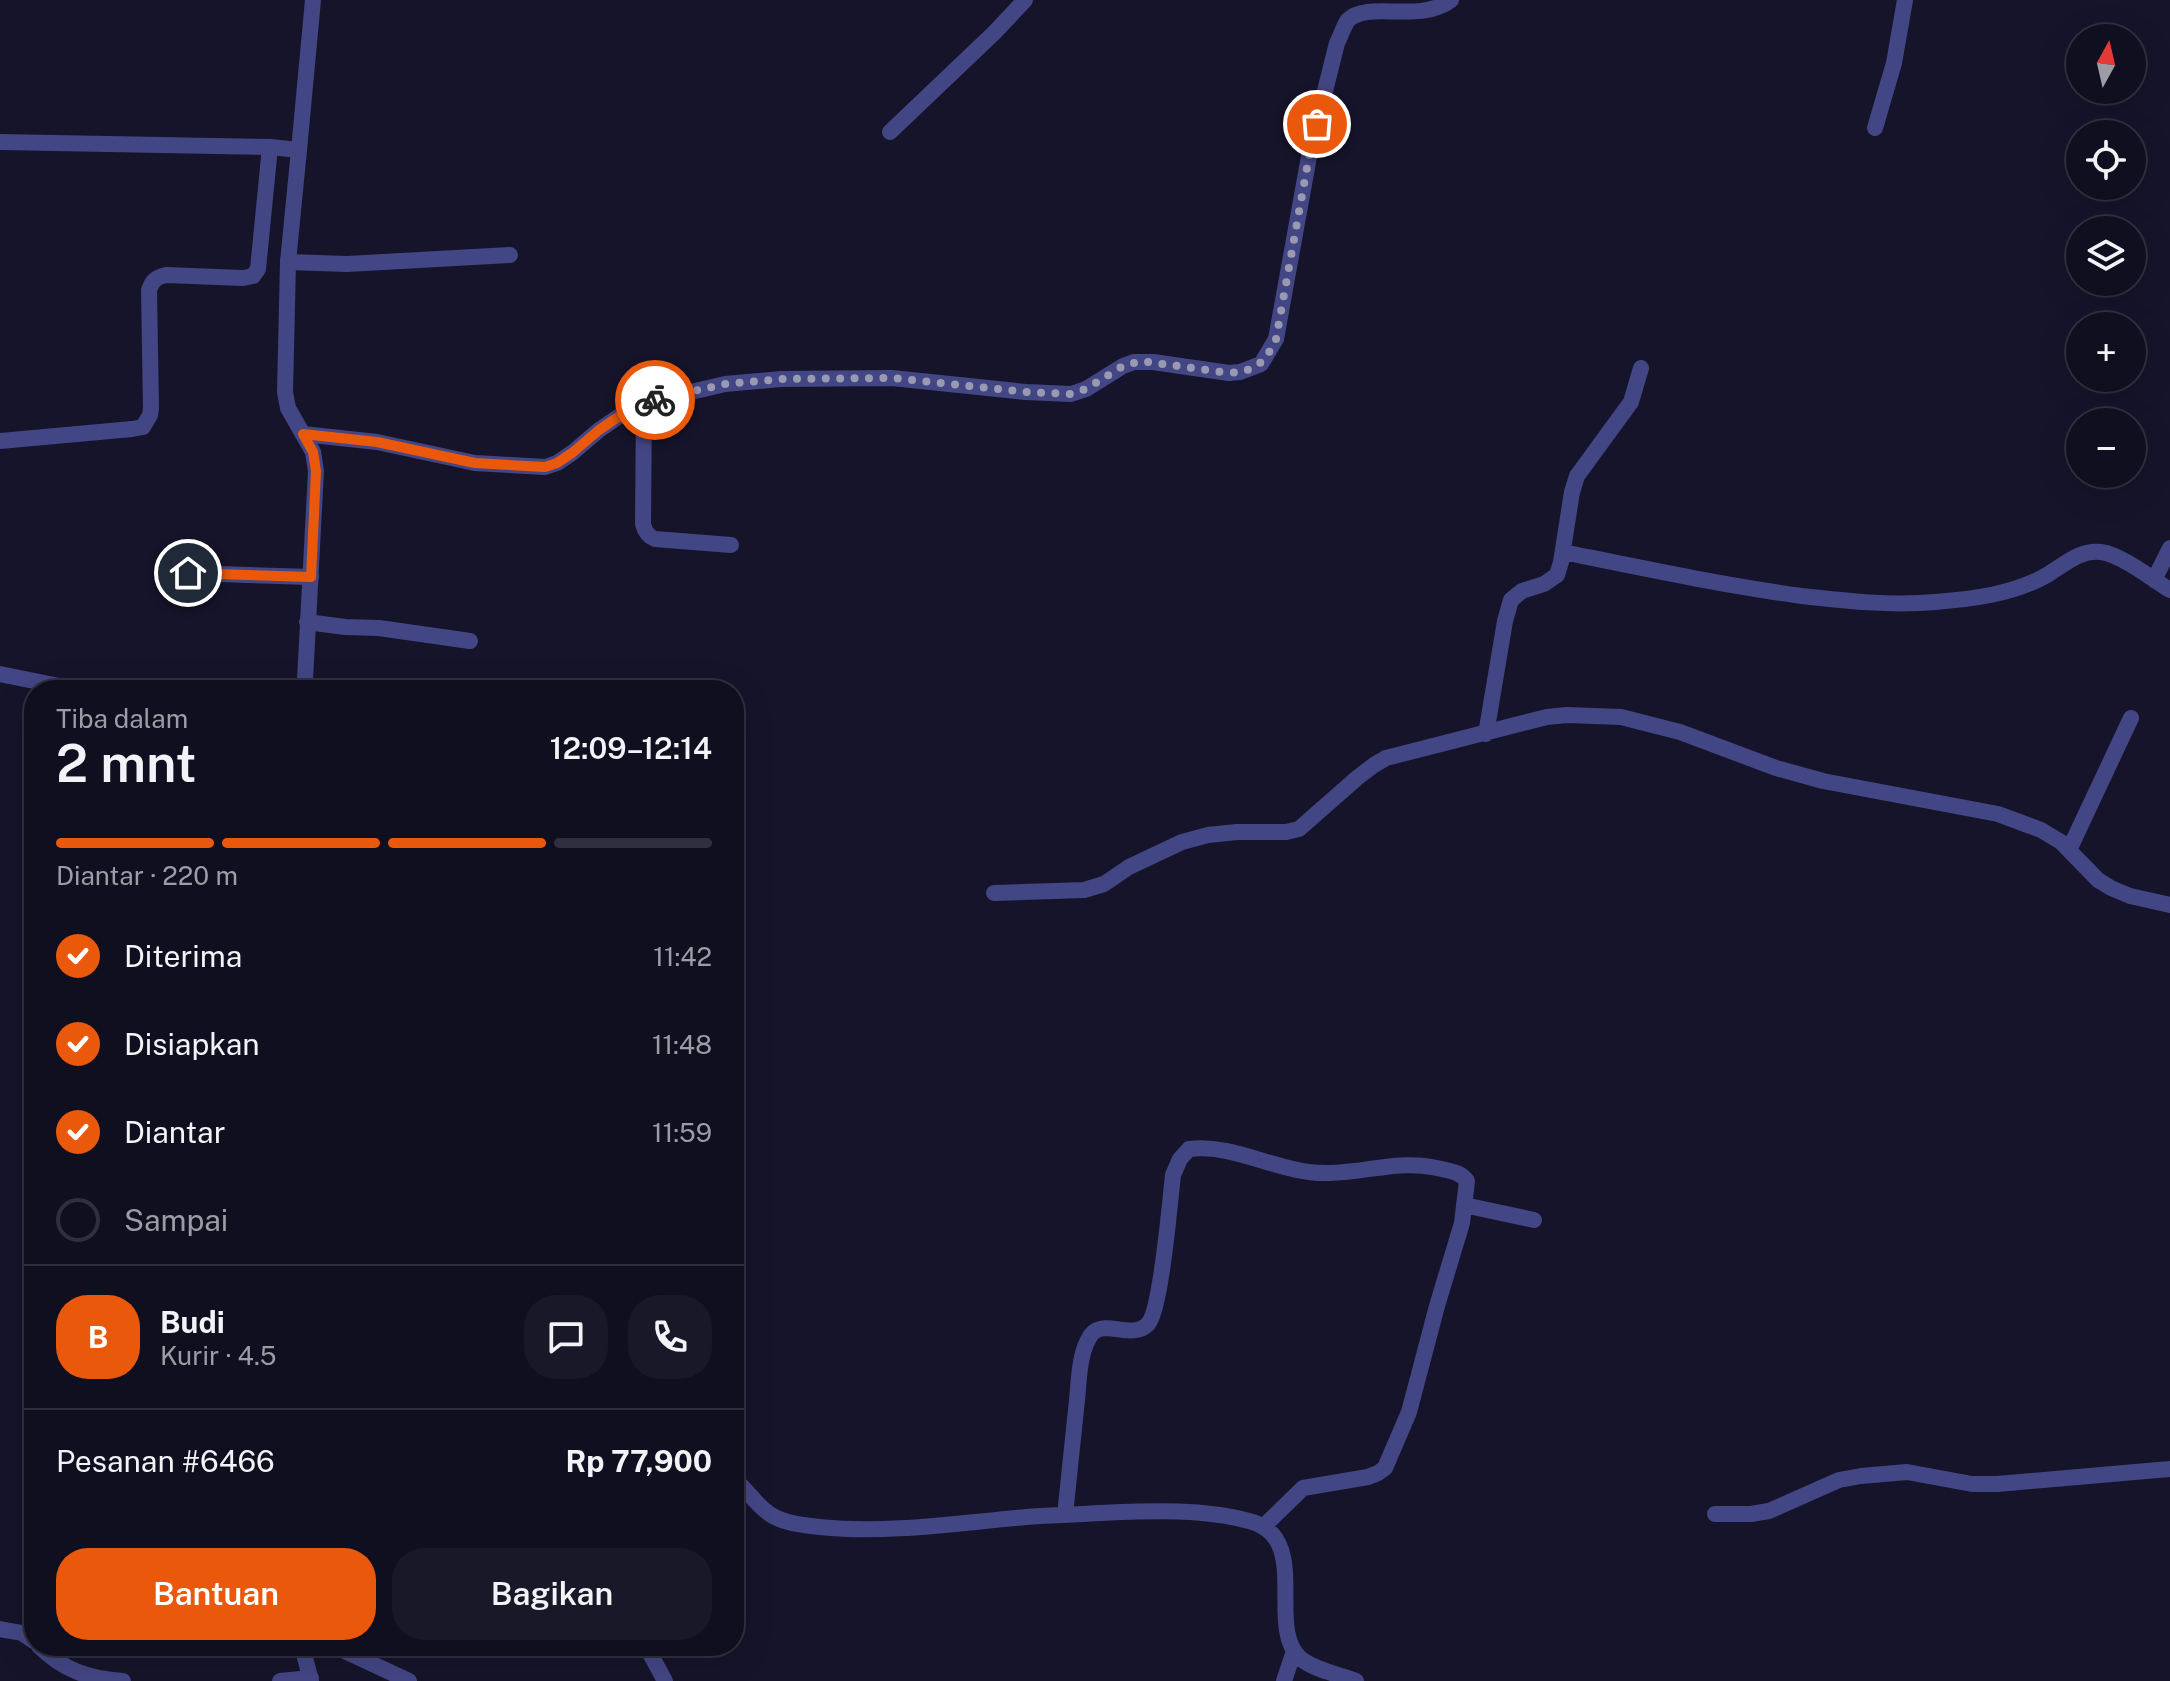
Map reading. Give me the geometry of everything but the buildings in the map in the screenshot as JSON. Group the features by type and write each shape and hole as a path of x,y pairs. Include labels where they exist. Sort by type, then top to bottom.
{"street":[{"path":"305,680 316,471 313,452 288,408 285,392 288,262 313,0"},
{"path":"890,132 1025,0"},
{"path":"303,434 377,442 475,463 545,467 557,463 599,430 644,403 725,384 781,379 892,378 1071,394 1134,362 1240,372 1261,364 1276,339 1310,151 1337,43 1357,5 1431,10 1451,0"},
{"path":"1875,128 1894,63 1905,0"},
{"path":"0,142 299,150"},
{"path":"0,441 143,427 151,408 149,290 152,283 166,275 253,276 258,269 270,147"},
{"path":"288,262 347,264 510,255"},
{"path":"1486,734 1511,600 1522,591 1551,581 1557,575 1577,476 1631,402 1641,368"},
{"path":"644,403 644,530 655,539 731,545"},
{"path":"2154,580 2170,548"},
{"path":"1563,552 1780,593 1878,603 1934,602 2014,590 2044,577 2077,556 2090,552 2108,553 2170,590"},
{"path":"188,573 311,577"},
{"path":"307,622 470,641"},
{"path":"0,674 30,680"},
{"path":"994,893 1084,890 1104,884 1129,867 1182,842 1208,835 1299,829 1357,778 1386,758 1557,716 1621,717 1680,732 1776,768 1823,781 1998,814 2041,830 2061,842 2098,880 2111,888 2130,896 2170,905"},
{"path":"2069,850 2131,718"},
{"path":"1065,1515 1087,1340 1092,1332 1101,1328 1139,1330 1147,1326 1153,1315 1173,1175 1180,1159 1189,1149 1215,1148 1311,1172 1329,1173 1406,1164 1441,1168 1463,1176 1467,1181 1462,1223 1409,1412 1385,1468 1368,1477 1303,1488 1264,1526"},
{"path":"1464,1205 1534,1220"},
{"path":"1715,1514 1769,1511 1839,1480 1861,1476 1907,1472 1972,1484 1997,1484 2170,1469"},
{"path":"744,1486 771,1515 785,1521 852,1529 915,1529 1027,1517 1148,1511 1250,1521 1270,1530 1279,1545 1284,1565 1289,1641 1294,1651 1309,1664 1356,1681"},
{"path":"0,1629 24,1634"},
{"path":"1284,1681 1294,1651"},
{"path":"48,1656 83,1675 123,1681"},
{"path":"280,1681 311,1680 305,1656"},
{"path":"355,1656 409,1681"},
{"path":"651,1656 665,1681"}],"way so far":[{"path":"655,400 725,384 781,379 892,378 1071,394 1134,362 1229,373 1252,368 1261,364 1276,339 1317,124"}],"route":[{"path":"188,573 311,577 316,471 313,452 303,434 377,442 475,463 545,467 572,453 621,415 655,400"}]}
